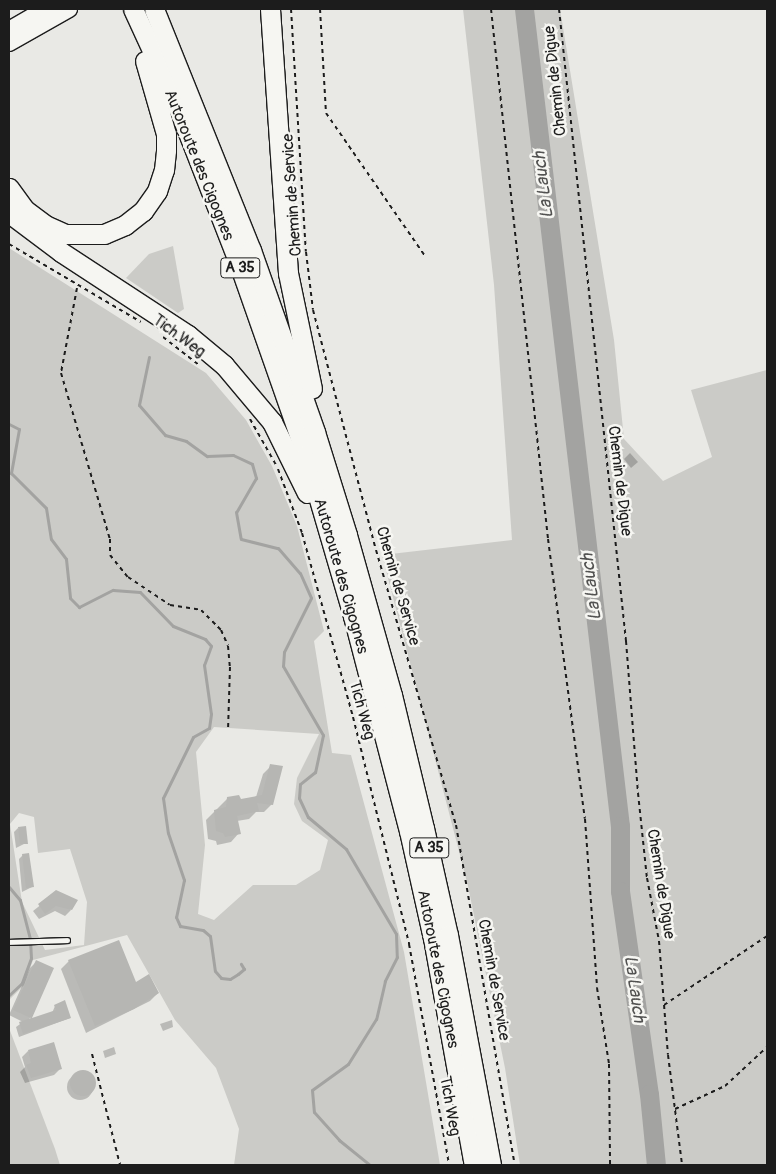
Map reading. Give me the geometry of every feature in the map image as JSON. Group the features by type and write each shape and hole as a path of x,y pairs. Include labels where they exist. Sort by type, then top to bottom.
{"highway":[{"path":"9,188 24,209 45,226 66,234 84,236 104,234 125,225 142,211 157,191 164,170 166,134 144,57 124,9"},
{"name":"Autoroute des Cigognes","path":"133,9 178,108 237,258 306,456 377,700 410,831 474,1165"},
{"name":"Autoroute des Cigognes","path":"154,9 248,241 315,432 377,639 417,799 448,935 491,1165"},
{"path":"270,9 288,273 297,327 318,419 315,432"},
{"path":"9,213 61,252 188,335 224,365 272,422 315,512 329,534"}],"main road":[{"path":"9,30 45,9"},
{"path":"9,43 69,9"}],"lane":[{"path":"9,942 35,943 66,940"}],"path":[{"name":"Chemin de Service","path":"291,9 306,252 314,310 376,550 456,825 515,1165"},
{"path":"320,9 326,113 425,256"},
{"path":"491,9 548,539 585,819 597,988 609,1064 610,1165"},
{"name":"Chemin de Digue","path":"559,9 626,641 647,878 659,941 664,1005 682,1165"},
{"name":"Tich Weg","path":"9,244 77,287 144,324"},
{"path":"77,287 61,373 110,539 110,555 128,577 170,605 201,610 221,630 228,646 230,667 228,730"},
{"name":"Tich Weg","path":"159,334 204,368"},
{"name":"Tich Weg","path":"248,416 278,468 302,533 353,717 409,944 449,1165"},
{"path":"664,1005 767,936"},
{"path":"675,1109 725,1086 767,1047"},
{"path":"92,1054 120,1165"}],"shaded area":[{"path":"463,9 560,9 614,340 624,439 663,481 712,457 691,390 767,370 767,1165 520,1165 505,1068 468,886 382,555 512,540 494,285"},
{"path":"173,246 184,309 178,313 126,278 149,254"},
{"path":"9,248 206,373 246,420 272,466 297,526 324,631 314,641 332,753 351,755 404,952 440,1165 234,1165 239,1129 216,1068 175,1020 127,935 33,960 24,985 9,1000","holes":["214,727 319,734 297,778 294,804 302,821 328,840 320,870 296,885 253,885 214,920 198,914 205,845 196,752","19,813 34,817 38,853 70,849 87,902 84,945 45,950 22,902 10,824"]},
{"path":"9,1028 55,1149 60,1165 9,1165"}],"building":[{"path":"270,764 283,766 273,805 257,803 259,811 237,816 241,834 225,837 223,833 216,831 214,810 226,807 227,797 239,795 241,799 262,795"},
{"path":"26,826 28,844 20,844 18,827"},
{"path":"29,853 34,887 26,888 22,854"},
{"path":"56,890 78,900 72,910 56,906 45,914 38,904"},
{"path":"119,940 136,982 149,974 159,993 134,1009 95,1026 68,960"},
{"path":"36,960 54,968 32,1018 56,1010 54,1005 65,1000 71,1018 23,1034 19,1022 31,1018 13,1010"},
{"path":"54,1042 62,1069 31,1078 26,1065 31,1063 28,1050"},
{"path":"83,1070 92,1074 96,1083 92,1092 83,1096 74,1092 70,1083 74,1074"}],"waterway":[{"name":"La Lauch","path":"524,9 620,826 620,891 649,1094 656,1165"},
{"path":"149,357 139,405 165,435 186,441 207,456 233,455 252,464 256,478 236,512 241,539 278,548 300,573 311,598 284,652 283,666 323,735 315,772 300,784 299,798 308,817 346,849 396,934 397,957 385,981 376,1019 348,1064 312,1090 314,1112 339,1140 370,1165"},
{"path":"9,424 19,429 11,473 46,508 51,539 66,559 70,598 79,607 113,590 140,592 173,626 205,639 211,646 204,665 211,714 209,728 193,737 163,798 168,833 184,880 176,917 180,926 203,930 210,936 215,971 221,978 230,979 238,974 244,969 241,964"},
{"path":"9,887 20,900 30,939 31,958 22,983 9,995"}]}
